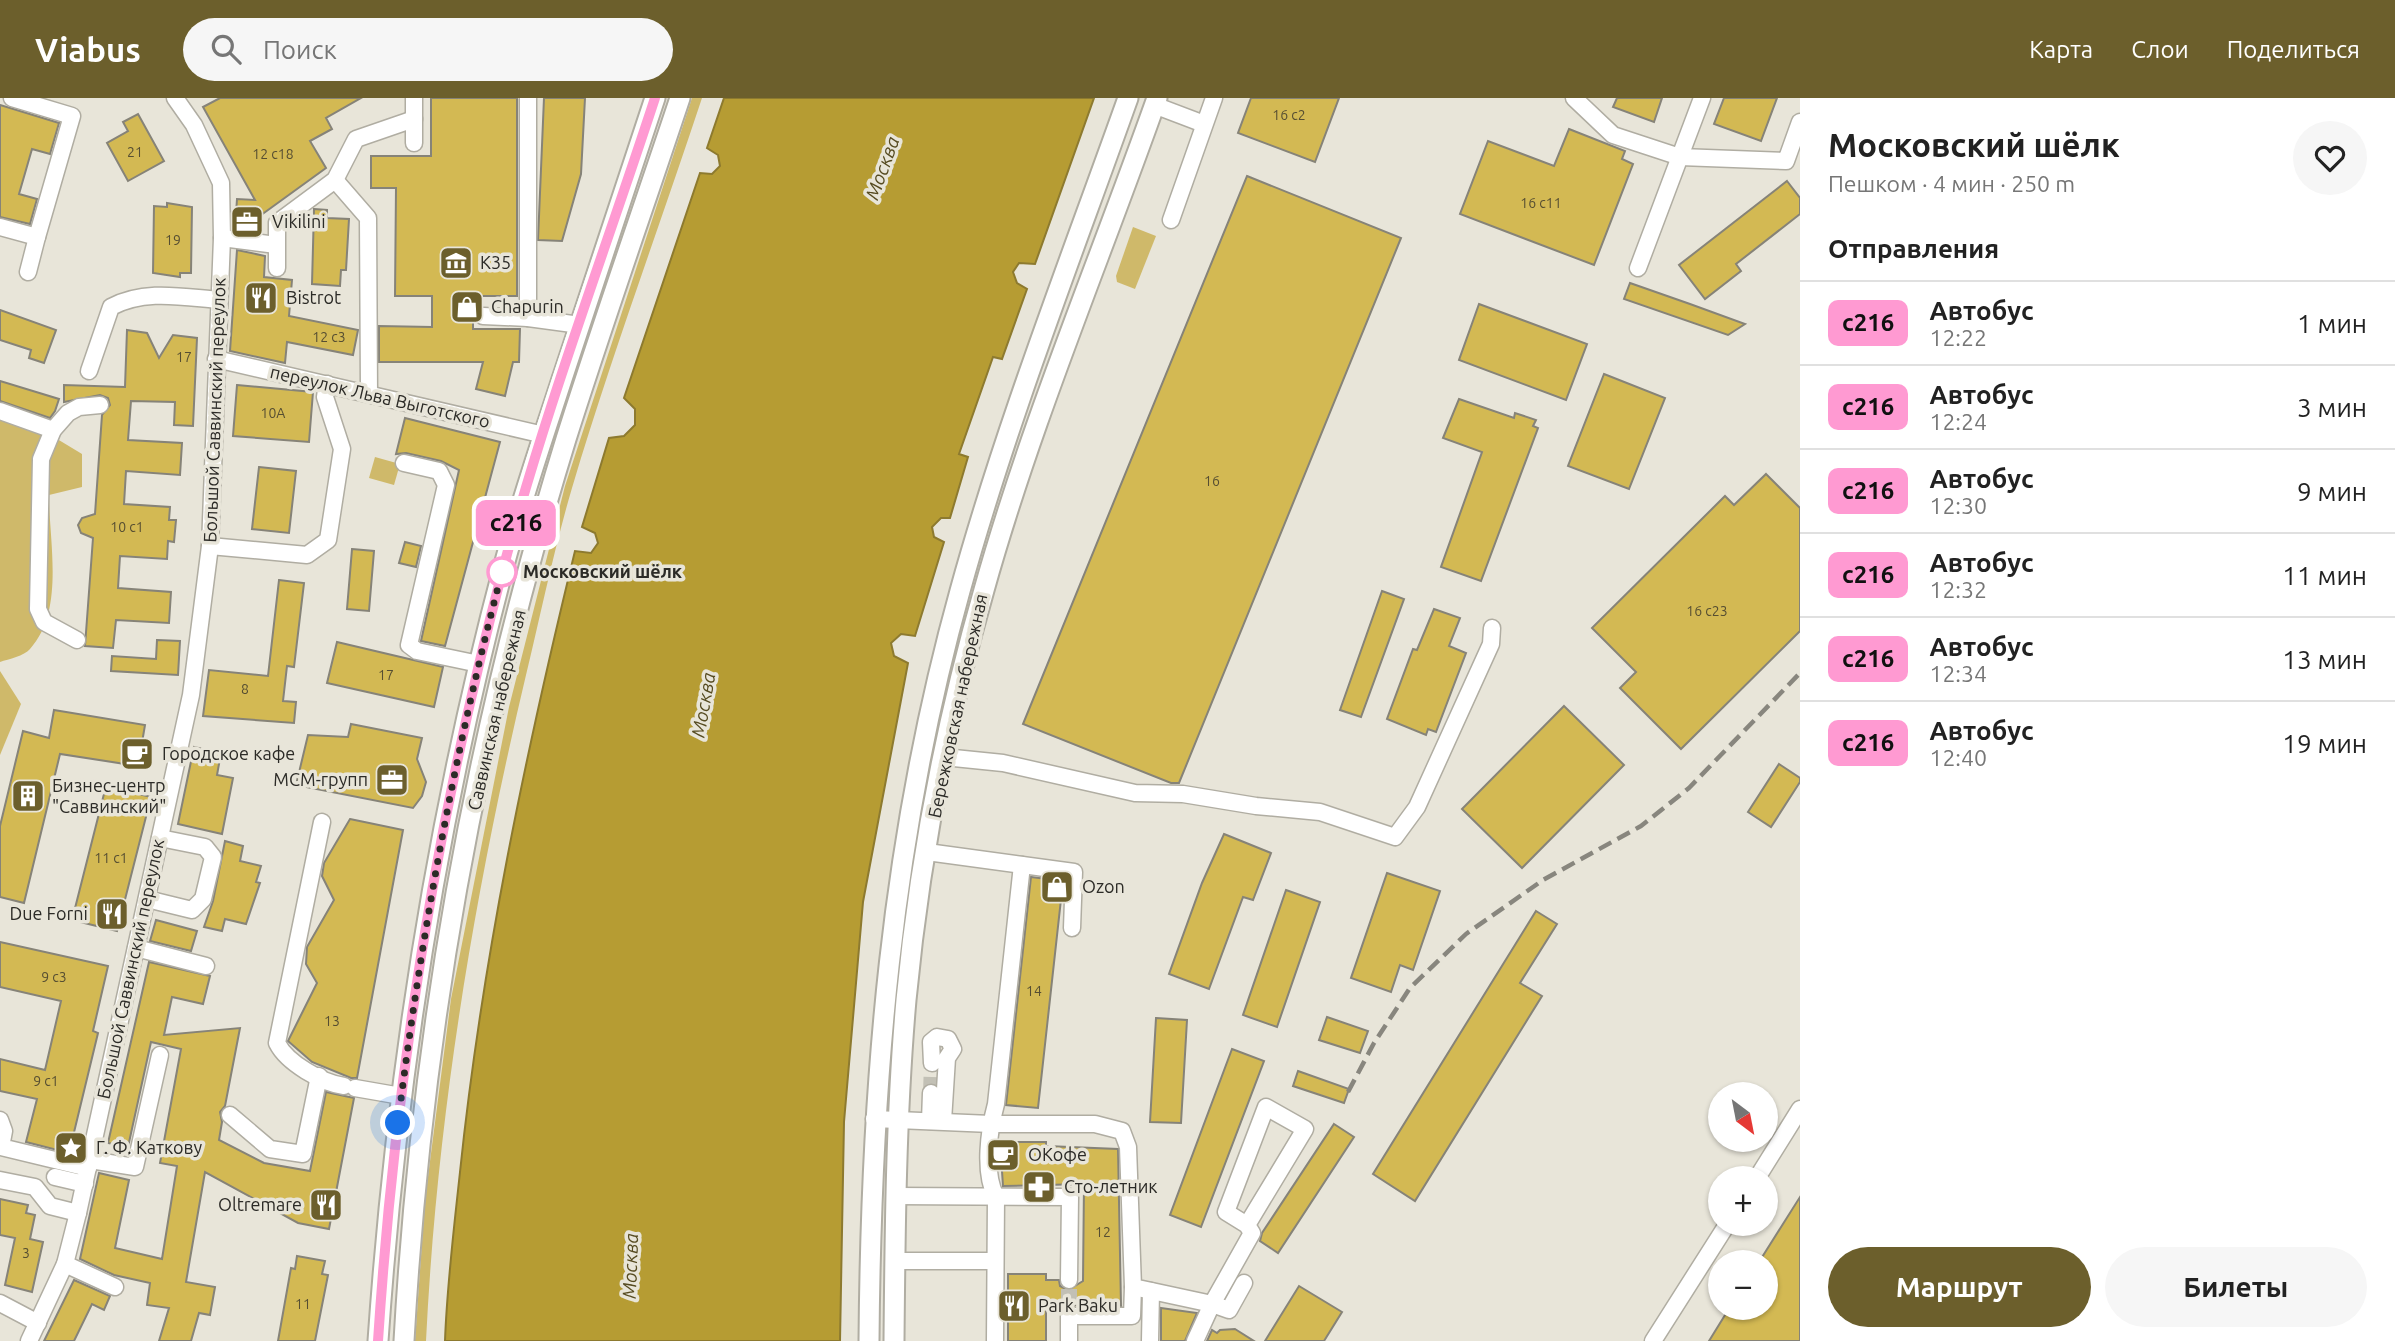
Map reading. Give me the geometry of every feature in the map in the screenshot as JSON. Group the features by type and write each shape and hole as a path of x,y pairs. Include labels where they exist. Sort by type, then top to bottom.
{"main road":[{"name":"Саввинская набережная","path":"378,1341 386,1229 401,1096 431,887 479,664 504,565 544,435 655,98"},
{"name":"Саввинская набережная","path":"404,1341 410,1228 422,1115 457,891 489,734 529,570 566,439 680,98"},
{"name":"Бережковская набережная","path":"869,1341 874,1119 883,998 897,888 931,707 960,590 1029,375 1128,98"},
{"name":"Бережковская набережная","path":"894,1341 895,1196 907,998 927,852 944,757 984,590 1051,385 1155,101"}],"street":[{"path":"12,98 72,116 28,272"},
{"path":"414,98 414,143"},
{"path":"528,98 528,318"},
{"path":"1171,220 1213,98"},
{"path":"1574,98 1614,135 1680,157 1786,161 1800,122"},
{"path":"1638,268 1702,98"},
{"name":"Большой Саввинский переулок","path":"29,1341 65,1264 88,1171 191,695 210,547 222,238 221,183 181,100"},
{"path":"1155,101 1204,124"},
{"path":"277,268 277,223 335,180 356,139 414,119"},
{"path":"335,180 368,218 369,394"},
{"path":"0,227 37,237"},
{"path":"222,238 276,244"},
{"path":"89,371 111,307 127,298 145,295 219,300"},
{"path":"483,316 528,318 580,325"},
{"name":"переулок Льва Выготского","path":"216,359 544,435"},
{"path":"210,547 307,555 328,540 342,449 325,397 327,384"},
{"path":"77,640 44,622 38,609 41,459 53,430 68,413 79,407 100,405"},
{"path":"0,411 53,430"},
{"path":"404,463 439,471 446,485 409,645 417,651 479,664"},
{"path":"944,757 1003,764 1135,793 1183,794 1256,806 1320,812 1395,837 1417,807 1491,644 1492,628"},
{"path":"321,822 277,1043 284,1055 319,1076 350,1087 401,1096"},
{"path":"147,899 192,910 203,900 213,857 205,847 160,838"},
{"path":"927,852 1074,872 1072,928"},
{"path":"995,1341 996,1197 990,1186 991,1124 996,1104 1022,865"},
{"path":"136,948 206,966"},
{"path":"932,1063 931,1042 937,1037 948,1039 953,1049 947,1058 936,1121"},
{"path":"55,1177 135,1167 160,1055"},
{"path":"230,1115 270,1149 303,1154 319,1076"},
{"path":"931,1093 936,1121"},
{"path":"1195,1341 1212,1304 1252,1233 1247,1224 1226,1212 1266,1107 1306,1129 1247,1224"},
{"path":"1764,1166 1800,1109"},
{"path":"874,1119 991,1124 1095,1124 1122,1131 1128,1147 1132,1316 1069,1310 1069,1341"},
{"path":"0,1120 4,1130 1,1150 88,1171"},
{"path":"0,1180 35,1188 50,1206 78,1213"},
{"path":"895,1196 1070,1197 1069,1280"},
{"path":"1653,1341 1720,1236"},
{"path":"895,1261 995,1261"},
{"path":"65,1264 115,1287"},
{"path":"1133,1287 1228,1310 1244,1283"},
{"path":"1150,1341 1151,1291"},
{"path":"0,1303 38,1323"}],"shaded area":[{"path":"692,98 702,98 565,511 507,757 474,923 449,1089 431,1257 426,1341 415,1341 425,1200 451,999 509,707 565,486"},
{"path":"1133,227 1156,236 1135,289 1117,282 1116,276"},
{"path":"0,416 34,425 82,454 82,487 49,495 53,575 48,616 30,649 0,662"},
{"path":"375,457 400,464 394,485 369,478"},
{"path":"0,671 21,704 0,755"}],"water":[{"name":"Москва","path":"724,98 1094,98 1035,264 1019,263 1013,272 1017,283 1027,289 1002,359 993,357 959,454 968,457 950,518 941,518 932,527 934,537 944,542 915,636 901,634 891,643 894,656 908,663 863,902 844,1122 840,1341 445,1341 455,1214 480,1015 507,859 539,705 575,551 591,553 598,543 595,533 582,527 609,438 624,436 635,425 635,409 624,398 700,173 712,174 720,166 718,155 707,148"}],"building":[{"path":"220,98 361,98 326,118 332,129 310,141 326,168 257,218 256,232 235,229 237,199 255,200 203,107"},
{"path":"431,98 517,98 517,296 474,296 473,315 473,329 520,329 519,362 513,362 505,396 476,389 483,362 379,362 379,326 432,327 432,296 395,296 396,188 371,188 371,156 431,156"},
{"path":"544,98 585,98 581,174 562,241 538,240"},
{"path":"1251,98 1339,98 1315,162 1238,133"},
{"path":"1617,98 1662,98 1654,122 1613,107"},
{"path":"1724,98 1777,98 1761,141 1714,124"},
{"path":"0,105 59,123 50,154 32,149 19,194 37,199 30,224 0,217"},
{"path":"138,114 164,161 128,181 107,143 128,131 123,122"},
{"path":"1569,129 1625,151 1622,159 1633,164 1594,265 1460,214 1488,141 1554,166"},
{"path":"1247,176 1401,238 1179,783 1171,783 1023,724"},
{"path":"1787,181 1800,198 1800,214 1736,264 1741,271 1705,299 1679,265"},
{"path":"167,203 192,207 191,273 180,273 180,277 153,273 154,206 167,207"},
{"path":"314,209 327,210 327,218 349,219 346,270 341,270 340,286 312,284"},
{"path":"237,250 265,256 264,277 292,280 289,316 358,330 353,355 287,342 285,363 230,351"},
{"path":"1630,283 1745,324 1728,335 1624,299"},
{"path":"1479,304 1587,344 1566,400 1459,360"},
{"path":"0,310 56,330 44,363 29,358 31,350 0,340"},
{"path":"127,330 147,333 159,358 173,335 197,338 193,426 174,425 175,402 131,401 128,440 182,443 180,475 126,471 124,504 170,507 169,520 176,520 174,542 168,541 167,559 120,556 118,588 171,592 169,623 116,620 113,648 85,646 93,538 81,533 78,525 82,518 95,514 102,415 110,405 108,398 100,395 64,402 64,385 125,387"},
{"path":"1604,374 1665,398 1629,489 1568,466"},
{"path":"0,381 59,399 55,411 50,418 0,401"},
{"path":"237,385 313,392 309,442 233,436"},
{"path":"1459,399 1514,418 1515,413 1536,420 1533,426 1538,428 1481,581 1441,567 1482,452 1443,438"},
{"path":"405,418 500,442 445,646 421,641 459,470 441,461 406,453 396,454"},
{"path":"259,467 296,471 289,533 252,529"},
{"path":"1766,474 1800,508 1800,631 1681,749 1620,688 1636,672 1592,628 1725,496 1734,505"},
{"path":"405,542 421,546 416,567 399,563"},
{"path":"352,549 374,551 369,611 347,609"},
{"path":"279,580 304,583 294,667 287,666 283,701 296,702 294,723 203,716 209,670 268,676"},
{"path":"1382,591 1404,599 1361,717 1340,710"},
{"path":"1434,609 1460,618 1449,646 1466,653 1436,732 1428,729 1426,735 1387,719 1413,649 1417,650"},
{"path":"157,640 180,641 178,675 111,671 112,656 156,659"},
{"path":"337,642 443,667 434,707 327,683"},
{"path":"1564,706 1624,765 1522,868 1462,809"},
{"name":"Бизнес-центр \"Саввинский\"","path":"54,710 145,725 138,766 60,754 24,903 0,897 0,826 23,731 49,738"},
{"path":"351,724 422,738 417,759 426,782 422,796 413,808 296,785 308,735 348,737"},
{"path":"194,747 221,753 217,775 233,778 222,834 178,824"},
{"path":"1779,764 1800,778 1800,782 1771,827 1748,812"},
{"path":"106,786 151,797 117,931 72,920"},
{"path":"350,819 403,830 357,1078 312,1062 288,1041 317,983 306,964 307,947 334,900 322,876 324,863"},
{"path":"1224,834 1271,853 1253,900 1243,897 1209,989 1169,974 1202,883"},
{"path":"225,841 243,846 240,861 261,866 256,882 260,883 246,924 225,919 222,931 204,927 213,901"},
{"path":"1387,873 1440,891 1413,970 1400,965 1391,992 1351,978"},
{"path":"1031,877 1063,881 1038,1108 1006,1105"},
{"path":"1286,890 1320,902 1277,1027 1243,1015"},
{"path":"1536,911 1557,924 1520,983 1542,996 1415,1201 1373,1174"},
{"path":"156,920 197,931 191,951 150,941"},
{"path":"0,942 108,966 93,1031 98,1033 69,1153 26,1142 37,1099 0,1091 0,1059 45,1070 61,1001 0,987"},
{"path":"149,962 210,976 203,1004 172,997 164,1035 240,1028 225,1106 220,1112 222,1122 219,1140 264,1163 310,1171 326,1092 354,1098 329,1229 298,1223 205,1172 186,1282 215,1287 210,1315 199,1313 191,1341 159,1341 169,1308 147,1305 150,1283 114,1275 80,1259 99,1173 129,1180 115,1248 162,1259 177,1166 160,1163 181,1049 151,1042 128,1147 108,1143"},
{"path":"1327,1017 1368,1031 1360,1053 1319,1040"},
{"path":"1156,1018 1187,1020 1181,1123 1150,1122"},
{"path":"1232,1049 1264,1061 1201,1227 1170,1215"},
{"path":"1298,1071 1349,1089 1344,1103 1293,1086"},
{"path":"1334,1124 1354,1137 1278,1253 1260,1241 1262,1233"},
{"path":"1000,1142 1046,1142 1046,1146 1118,1149 1121,1306 1046,1305 1046,1341 1008,1341 1008,1274 1046,1274 1046,1280 1059,1280 1060,1286 1068,1290 1083,1281 1084,1184 1003,1186"},
{"path":"1800,1197 1800,1341 1709,1341 1722,1320 1778,1320 1778,1250 1767,1250 1778,1236"},
{"path":"0,1199 28,1205 26,1213 35,1215 30,1239 43,1242 32,1292 5,1285 15,1238 0,1235"},
{"path":"297,1256 325,1261 322,1274 328,1275 315,1341 278,1341 291,1268 295,1269"},
{"path":"74,1280 110,1296 104,1310 92,1304 74,1341 44,1341"},
{"path":"1299,1286 1342,1312 1324,1341 1265,1341"},
{"path":"1161,1308 1197,1313 1185,1341 1161,1341"},
{"path":"1235,1329 1254,1341 1207,1341 1212,1330 1217,1333 1220,1330"}],"tunnel":[{"path":"931,1093 932,1063"},
{"path":"1069,1280 1069,1305"}],"railway":[{"path":"1348,1092 1374,1043 1410,988 1466,934 1543,880 1641,826 1689,788 1800,673"}],"bus line":[{"name":"с216","path":"378,1341 386,1229 407,1048 431,887 463,734 504,565 655,98"}],"place":[{"name":"Vikilini","path":"247,222"},
{"name":"K35","path":"456,263"},
{"name":"Bistrot","path":"261,298"},
{"name":"Chapurin","path":"467,307"},
{"name":"Московский шёлк","path":"502,572"},
{"name":"Городское кафе","path":"137,754"},
{"name":"МСМ-групп","path":"392,780"},
{"name":"Бизнес-центр \"Саввинский\"","path":"28,796"},
{"name":"Ozon","path":"1057,887"},
{"name":"Due Forni","path":"112,914"},
{"name":"Г. Ф. Каткову","path":"71,1148"},
{"name":"ОКофе","path":"1003,1155"},
{"name":"Сто-летник","path":"1039,1187"},
{"name":"Oltremare","path":"326,1205"},
{"name":"Park Baku","path":"1014,1306"}],"route":[{"path":"398,1123 431,887 463,734 502,572"}]}
